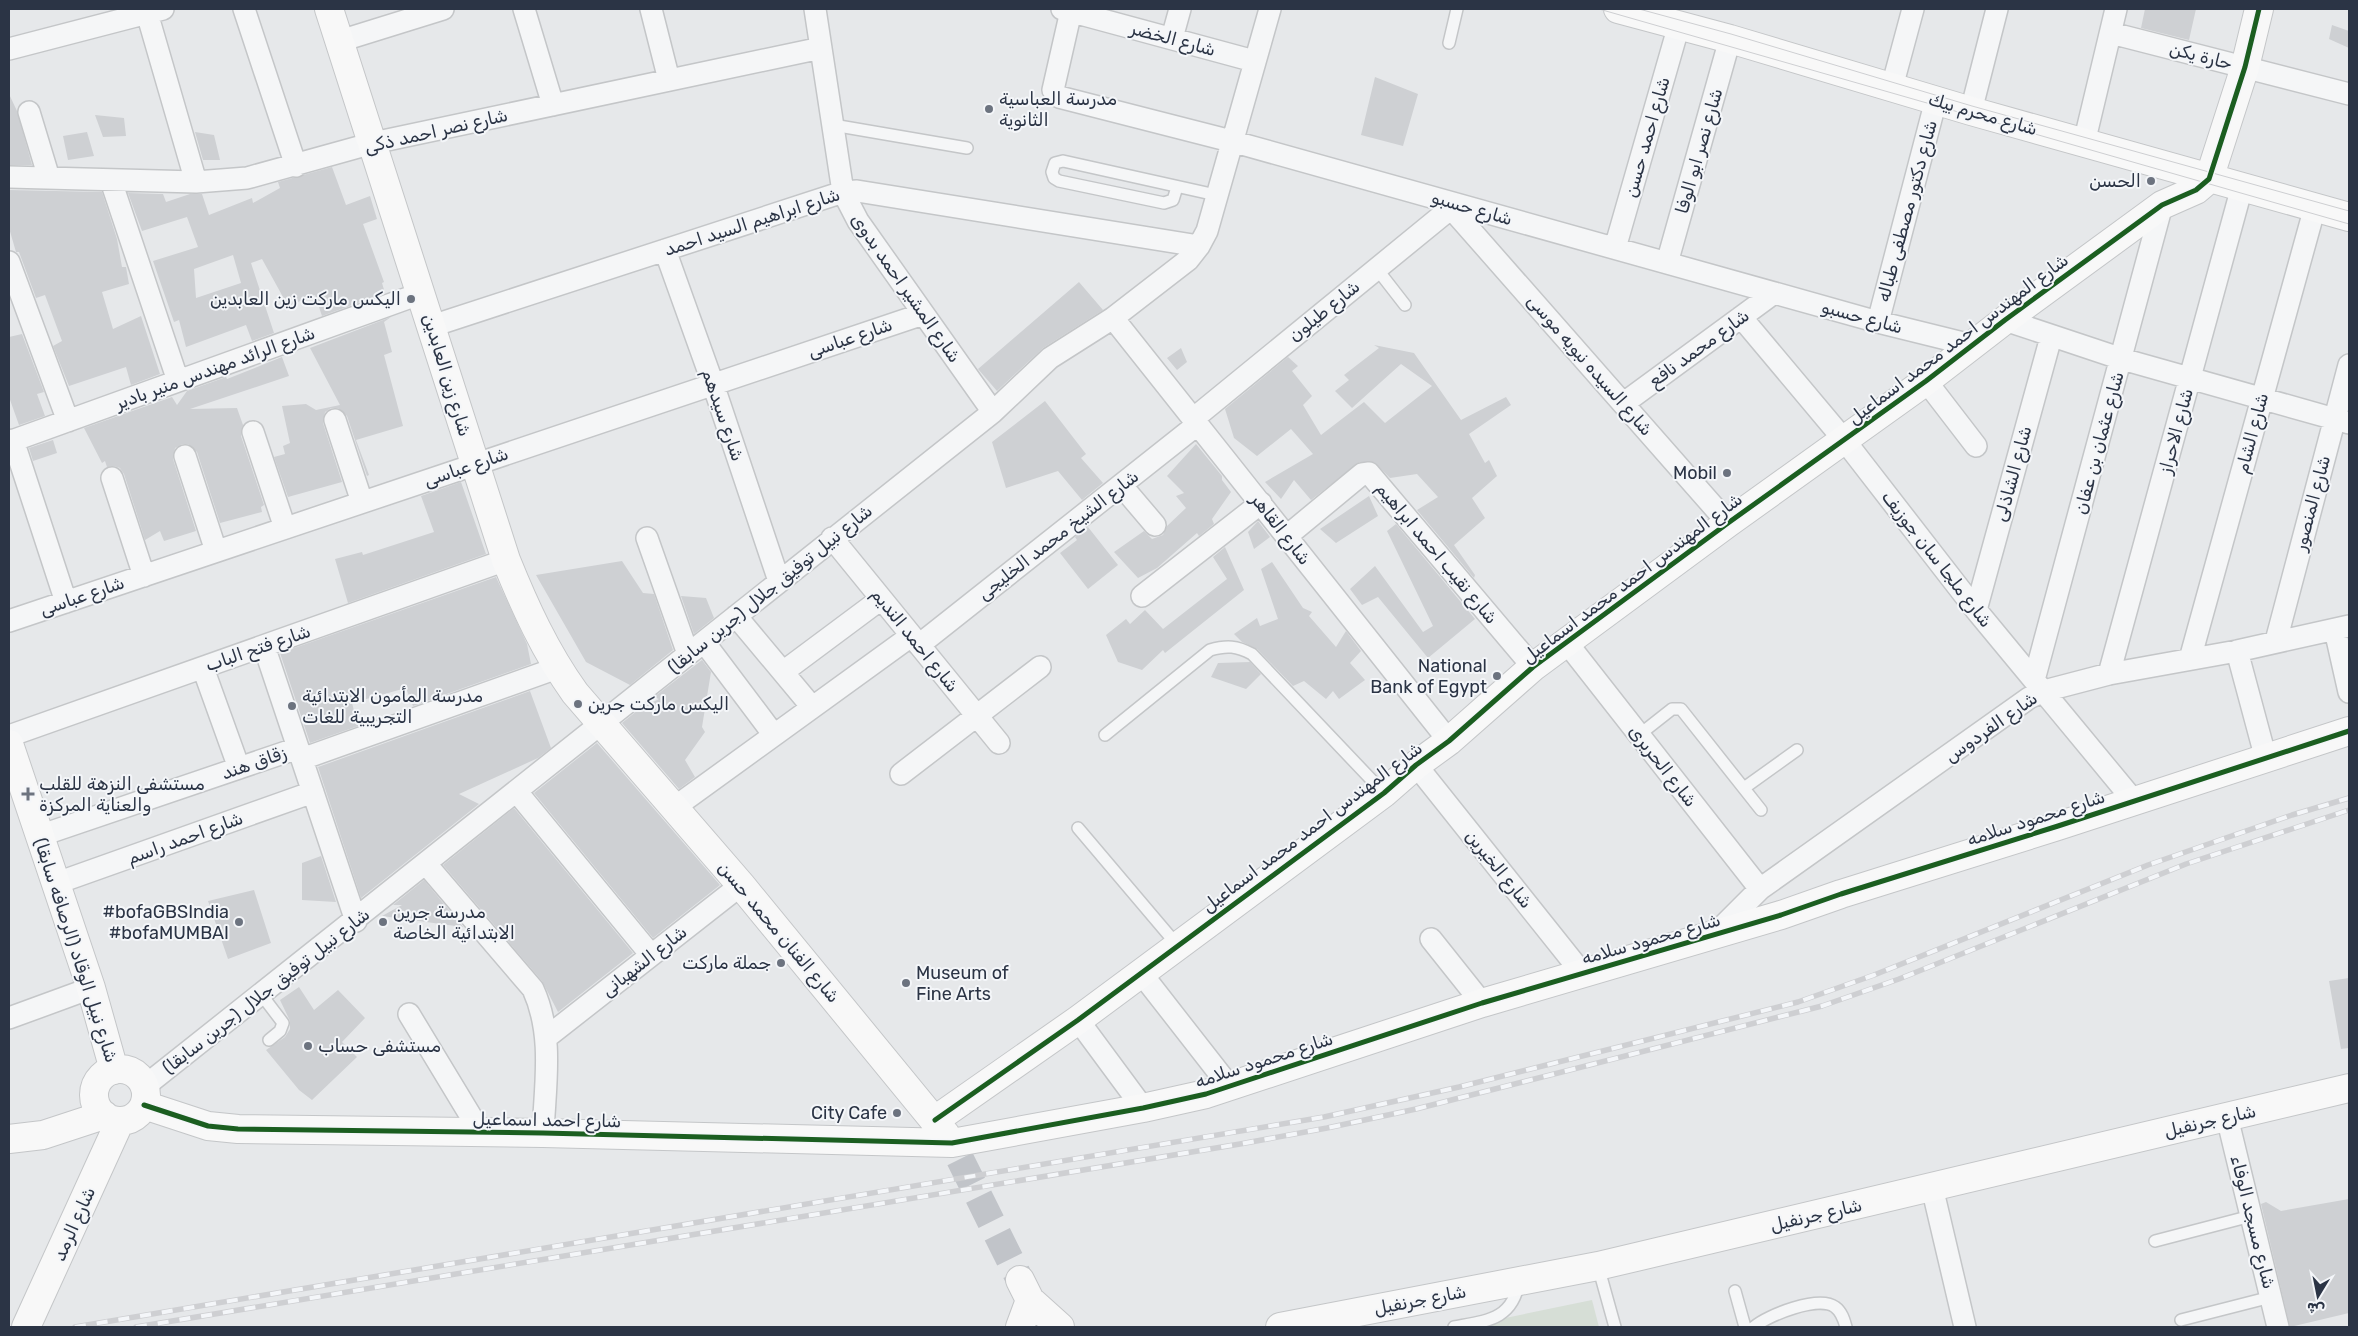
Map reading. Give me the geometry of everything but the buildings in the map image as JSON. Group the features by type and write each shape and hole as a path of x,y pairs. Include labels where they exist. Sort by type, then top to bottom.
{"street":[{"path":"244,9 296,166"},
{"name":"شارع زين العابدين","path":"329,9 374,143 474,464 506,560 538,633 557,668 575,692 603,723"},
{"path":"340,41 443,9"},
{"path":"524,9 553,105"},
{"path":"651,9 669,80"},
{"name":"شارع المشير احمد بدوى","path":"815,9 843,192 858,221 993,412"},
{"path":"1172,38 1180,9"},
{"name":"شارع نبيل توفيق جلال (جرين سابقا)","path":"145,1096 262,994 832,538 993,412 1050,358 1113,318 1188,260 1199,246 1206,231 1270,9"},
{"name":"شارع محرم بيك","path":"1618,9 1730,39 1971,111 2349,217"},
{"path":"1892,87 1913,9"},
{"path":"1971,111 1997,9"},
{"path":"2084,143 2116,9"},
{"path":"2209,178 2245,67 2259,9"},
{"path":"9,49 155,10 196,182"},
{"name":"شارع الخضر","path":"1067,10 1254,60"},
{"name":"شارع حسبو","path":"1067,10 1054,87 1056,96 1232,141 1454,206 1615,248 1878,322 1971,345"},
{"name":"شارع احمد حسن","path":"1615,248 1679,25"},
{"name":"حارة يكن","path":"2110,33 2349,94"},
{"name":"شارع نصر ابو الوفا","path":"1667,263 1730,39"},
{"name":"شارع نصر احمد ذكى","path":"9,177 196,182 247,178 374,143 821,48"},
{"name":"شارع دكتور مصطفى طباله","path":"1878,322 1936,100"},
{"path":"29,112 49,178"},
{"name":"شارع المهندس احمد محمد اسماعيل","path":"935,1120 1078,1020 1384,793 1416,765 1449,741 1533,667 1728,523 1845,441 1971,345 2162,205 2196,190 2209,178"},
{"path":"111,181 178,381"},
{"name":"شارع الاحراز","path":"2109,674 2242,187"},
{"name":"شارع ابراهيم السيد احمد","path":"432,326 843,192 858,191 1199,246"},
{"name":"شارع عثمان بن عفان","path":"2039,686 2162,205"},
{"name":"شارع طيلون","path":"1195,422 1377,268 1454,206"},
{"name":"شارع السيده نبويه موسى","path":"1454,206 1728,523"},
{"name":"شارع الشام","path":"2190,659 2315,208"},
{"name":"شارع سيدهم","path":"665,250 713,384 779,581"},
{"path":"9,262 68,421"},
{"name":"شارع الرائد مهندس منير بادير","path":"11,441 422,293"},
{"name":"شارع محمد نافع","path":"1624,402 1774,293"},
{"name":"شارع عباسى","path":"9,621 923,314"},
{"name":"شارع ملجا سان جوزيف","path":"1741,317 1845,441 1976,610 2134,801"},
{"name":"شارع القاهر","path":"1113,318 1449,741"},
{"path":"2005,320 2051,337 2122,359 2342,421"},
{"name":"شارع الشاذلى","path":"1976,610 2051,337"},
{"name":"شارع المنصور","path":"2276,641 2342,421 2349,366"},
{"path":"1926,381 1976,446"},
{"path":"334,420 362,502"},
{"name":"شارع الشيخ محمد الخليجى","path":"675,807 812,707 915,640 1122,485 1195,422"},
{"path":"253,432 285,528"},
{"path":"11,441 66,602"},
{"path":"185,456 216,551"},
{"name":"شارع نقيب احمد ابراهيم","path":"1287,536 1362,474 1369,473 1533,667"},
{"path":"112,478 144,576"},
{"path":"1122,485 1155,525"},
{"path":"1142,596 1260,503"},
{"path":"647,538 696,648 774,735"},
{"name":"شارع احمد النديم","path":"832,538 999,742"},
{"name":"شارع فتح الباب","path":"9,736 506,560"},
{"path":"783,672 881,599"},
{"path":"736,616 812,707"},
{"path":"2342,628 2349,692"},
{"name":"شارع الفردوس","path":"1715,935 1760,889 2029,698 2039,686 2238,651 2276,641 2342,628"},
{"name":"شارع الحريرى","path":"1568,643 1760,889"},
{"path":"264,646 356,920"},
{"path":"2238,651 2266,759"},
{"path":"901,774 1040,667"},
{"path":"203,668 239,768"},
{"name":"زقاق هند","path":"40,836 239,768 300,754 557,668"},
{"name":"شارع الفنان محمد حسن","path":"603,723 741,885 935,1120 956,1151"},
{"name":"شارع محمود سلامه","path":"956,1151 1230,1087 1482,1003 1715,935 2349,731"},
{"name":"شارع نبيل الوقاد (الرصافه سابقا)","path":"9,744 91,988 114,1070"},
{"name":"شارع الخيرين","path":"1416,765 1582,974"},
{"name":"شارع احمد راسم","path":"57,883 313,792"},
{"path":"516,792 651,955"},
{"path":"426,864 533,989 544,1019 547,1037 543,1133"},
{"name":"شارع الشهبانى","path":"547,1037 741,885"},
{"path":"1430,939 1482,1003"},
{"path":"1141,973 1230,1087"},
{"path":"9,1018 91,988"},
{"path":"409,1014 481,1133"},
{"path":"1078,1020 1143,1108"},
{"path":"9,1139 43,1136 112,1118 134,1117 145,1096 133,1072 114,1070 106,1073 96,1086 95,1102 112,1118"},
{"name":"شارع جرنفيل","path":"1280,1327 1347,1321 1519,1281 1598,1266 2349,1088"},
{"name":"شارع احمد اسماعيل","path":"145,1096 208,1126 238,1129 543,1133 956,1151"},
{"name":"شارع مسجد الوفاء","path":"2227,1117 2278,1327"},
{"name":"شارع الرمد","path":"22,1321 112,1118"},
{"path":"1932,1187 1965,1327"},
{"path":"1020,1327 1025,1290 1060,1327"}],"lane":[{"path":"1449,42 1457,9"},
{"path":"833,125 967,148"},
{"path":"1177,187 1173,200 1164,204 1059,181 1054,178 1052,172 1055,163 1063,161 1216,195"},
{"path":"1377,268 1405,305"},
{"path":"1105,735 1210,650 1224,646 1238,647 1252,654 1384,793"},
{"path":"1639,735 1672,709 1681,709 1761,810"},
{"path":"1744,788 1797,750"},
{"path":"1078,828 1178,946"},
{"path":"262,994 283,1023 282,1029 269,1040"},
{"path":"2155,1241 2251,1216"},
{"path":"1598,1266 1615,1327"},
{"path":"1454,1327 1489,1321 1498,1316 1513,1301 1519,1281"},
{"path":"1735,1290 1745,1327"},
{"path":"2181,1320 2271,1297"},
{"path":"1754,1327 1776,1314 1821,1302 1836,1307 1842,1314 1846,1327"}],"shaded area":[{"path":"1592,1300 1599,1327 1462,1327"}],"tunnel":[{"path":"960,1159 1020,1280"}],"tram line":[{"path":"1599,9 2349,224"},
{"path":"1639,9 1731,34 1972,106 2349,211"}],"railway":[{"path":"75,1327 1324,1117 1459,1087 1798,1002 1874,975 2148,865 2292,815 2349,798"},
{"path":"136,1327 1240,1144 1416,1109 1822,1006 1899,979 2186,864 2349,810"}],"cycle path":[{"path":"935,1120 1078,1020 1384,793 1416,765 1449,741 1533,667 1728,523 1926,381 2005,320 2162,205 2196,190 2209,179 2245,67 2259,9"},
{"path":"144,1105 208,1126 238,1129 543,1133 952,1143 1143,1108 1206,1094 1482,1003 1781,915 2349,731"}],"place":[{"name":"مدرسة العباسية الثانوية","path":"989,109"},
{"name":"الحسن","path":"2151,181"},
{"name":"اليكس ماركت زين العابدين","path":"411,299"},
{"name":"Mobil","path":"1727,473"},
{"name":"National Bank of Egypt","path":"1497,676"},
{"name":"اليكس ماركت جرين","path":"578,704"},
{"name":"مدرسة المأمون الابتدائية التجريبية للغات","path":"292,706"},
{"name":"مستشفى النزهة للقلب والعناية المركزة","path":"28,794"},
{"name":"#bofaGBSIndia #bofaMUMBAI","path":"239,922"},
{"name":"مدرسة جرين الابتدائية الخاصة","path":"383,922"},
{"name":"جملة ماركت","path":"781,963"},
{"name":"Museum of Fine Arts","path":"906,983"},
{"name":"مستشفى حساب","path":"308,1046"},
{"name":"City Cafe","path":"897,1113"}]}
